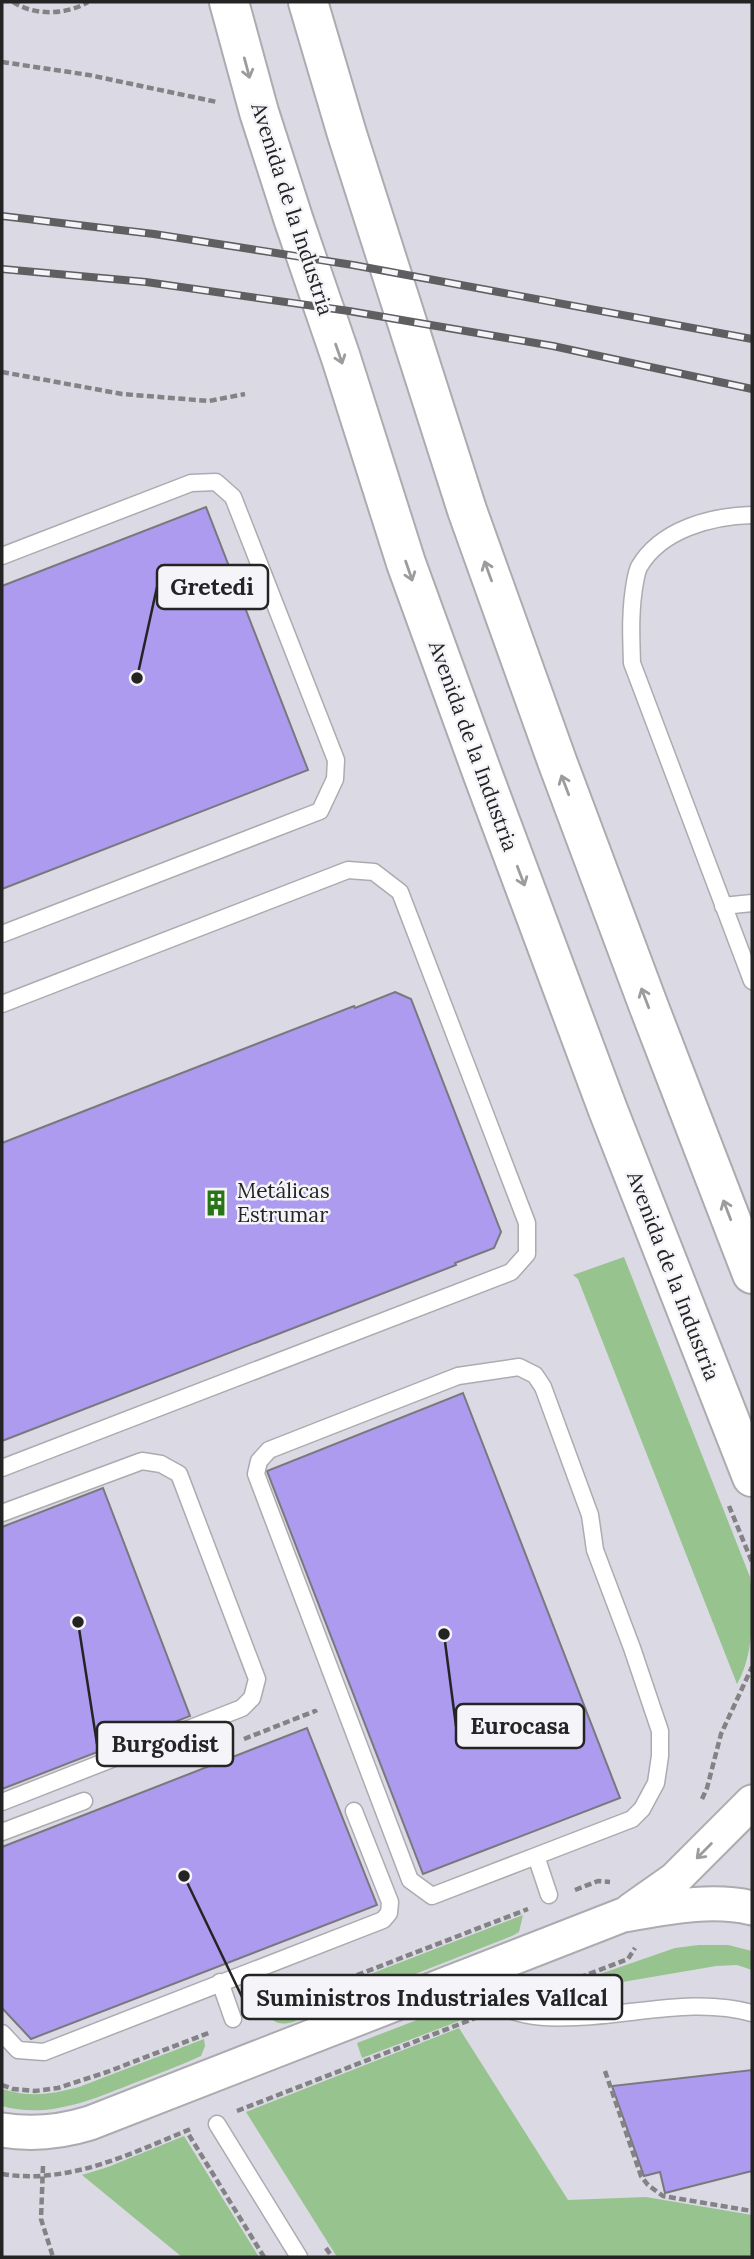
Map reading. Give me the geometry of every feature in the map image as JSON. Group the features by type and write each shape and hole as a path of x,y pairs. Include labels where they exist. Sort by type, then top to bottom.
{"main road":[{"name":"Avenida de la Industria","path":"229,2 259,112 406,563 608,1110 752,1477"},
{"path":"308,2 347,134 471,523 561,774 752,1274"}],"street":[{"path":"623,1915 675,1879 752,1802"},
{"path":"2,2130 44,2133 71,2129 623,1915 673,1907 720,1904 752,1909"}],"lane":[{"path":"2,556 191,483 216,482 233,497 336,761 335,779 320,811 2,934"},
{"path":"752,516 733,516 694,524 660,543 638,568 630,610 632,663 752,981"},
{"path":"2,1004 348,870 374,872 400,892 527,1223 527,1254 511,1272 2,1468"},
{"path":"723,906 752,903"},
{"path":"519,1367 536,1375 543,1387 590,1515 595,1550 660,1731 656,1783 642,1809 632,1819 536,1856 432,1896 410,1880 256,1474 259,1461 269,1450 458,1376 519,1367"},
{"path":"2,1513 142,1461 160,1464 179,1474 257,1679 252,1698 242,1708 2,1802"},
{"path":"2,1832 84,1801"},
{"path":"2,2033 18,2050 44,2052 383,1920 389,1913 390,1902 354,1811"},
{"path":"536,1856 550,1898"},
{"path":"220,1982 233,2019"},
{"path":"507,2009 542,2018 611,2016 691,2006 726,2007 752,2013"},
{"path":"217,2124 299,2257"}],"path":[{"path":"13,2 40,12 66,11 88,2"},
{"path":"2,62 89,75 259,112"},
{"path":"2,372 122,394 209,401 244,394"},
{"path":"699,1805 708,1788 721,1734 752,1667"},
{"path":"238,1741 315,1711 320,1724"},
{"path":"255,2014 550,1898 598,1881 611,1882 621,1878"},
{"path":"2,2085 23,2091 58,2088 98,2076 213,2031"},
{"path":"605,2071 641,2176 648,2185 663,2196 752,2211"},
{"path":"44,2133 41,2219 53,2257"},
{"path":"189,2135 264,2257"},
{"path":"2,2174 43,2176"}],"shaded area":[{"path":"2,2 752,2 752,2257 2,2257"}],"green space":[{"path":"624,1257 750,1577 750,1646 737,1684 578,1279 573,1275"},
{"path":"523,1915 519,1932 512,1936 293,2022 279,2023 267,2014"},
{"path":"728,1945 752,1951 752,1970 737,1965 716,1966 576,1990 568,1985 675,1948"},
{"path":"472,1999 481,2001 488,2010 362,2058 357,2043"},
{"path":"459,2028 568,2200 646,2197 752,2215 752,2257 337,2257 246,2112"},
{"path":"204,2039 205,2046 201,2056 86,2101 53,2109 2,2106 2,2089 31,2094 79,2087"},
{"path":"184,2136 259,2257 182,2257 82,2175"}],"building":[{"path":"206,507 308,770 2,889 2,586"},
{"name":"Metálicas Estrumar","path":"395,992 411,999 501,1232 494,1248 2,1441 2,1143"},
{"path":"463,1393 620,1798 423,1874 267,1471"},
{"path":"103,1488 190,1716 2,1789 2,1527"},
{"path":"307,1728 377,1905 31,2039 2,2008 2,1847"},
{"path":"752,2070 752,2171 665,2193 660,2172 644,2176 612,2086"}],"railway":[{"path":"2,216 154,234 353,265 752,339"},
{"path":"2,269 146,282 349,311 553,346 752,389"}],"place":[{"name":"Gretedi","path":"137,678"},
{"name":"Metálicas Estrumar","path":"216,1203"},
{"name":"Burgodist","path":"78,1622"},
{"name":"Eurocasa","path":"444,1634"},
{"name":"Suministros Industriales Vallcal","path":"184,1876"}]}
